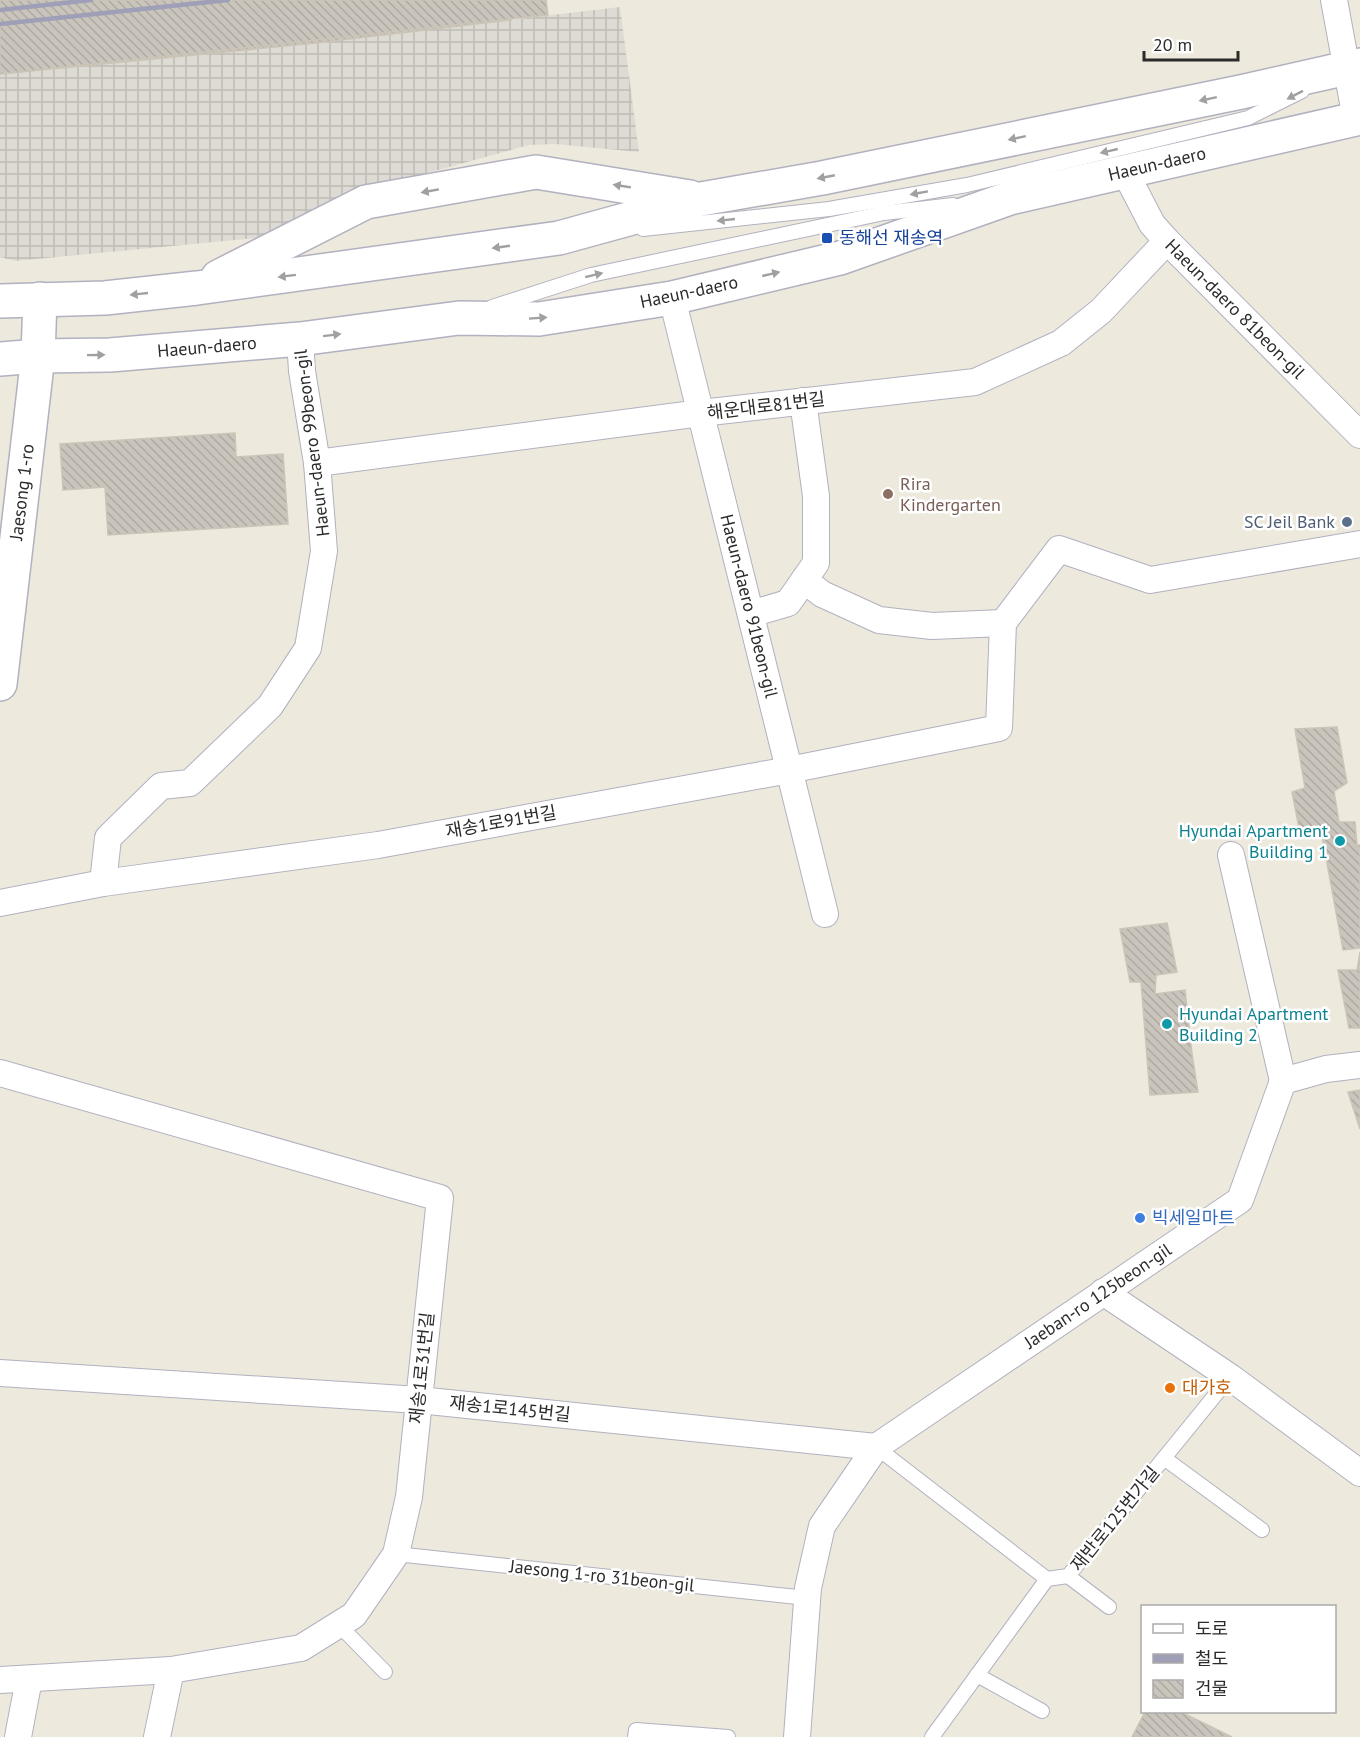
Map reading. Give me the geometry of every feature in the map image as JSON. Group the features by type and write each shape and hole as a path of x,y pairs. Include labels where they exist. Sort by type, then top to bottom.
{"main road":[{"path":"0,301 105,298 197,288 559,238 701,199 822,178 1241,92 1354,66"},
{"name":"Haeun-daero","path":"0,359 110,355 300,339 459,318 539,319 672,298 840,258 1010,198 1358,118"},
{"path":"197,288 366,202 411,194 536,172 701,199"},
{"name":"Jaesong 1-ro","path":"0,684 5,606 38,356 40,299"}],"street":[{"path":"1334,0 1354,66 1358,118"},
{"name":"Haeun-daero 81beon-gil","path":"1125,172 1152,224 1167,241 1360,435"},
{"name":"해운대로81번길","path":"316,463 701,413 975,382 1061,343 1101,311 1167,241"},
{"name":"Haeun-daero 91beon-gil","path":"672,298 825,914"},
{"name":"Haeun-daero 99beon-gil","path":"103,884 108,838 161,786 190,783 270,706 308,648 324,551 316,463 302,371 300,339"},
{"path":"751,614 788,603 816,563 816,496 803,401"},
{"path":"804,580 822,594 879,620 932,626 1003,623 1059,549 1150,580 1360,544"},
{"name":"재송1로91번길","path":"0,903 103,884 378,845 789,770 999,728 1003,623"},
{"path":"1231,855 1283,1081 1326,1069 1360,1065"},
{"name":"재송1로31번길","path":"0,1073 440,1198 409,1497 396,1554 354,1615 301,1648 171,1670 0,1680"},
{"name":"Jaeban-ro 125beon-gil","path":"797,1737 808,1588 822,1526 876,1447 1240,1200 1283,1081"},
{"path":"1103,1292 1230,1377 1360,1473"},
{"name":"재송1로145번길","path":"0,1373 419,1400 876,1447"},
{"path":"157,1737 171,1670"},
{"path":"18,1737 29,1679"}],"lane":[{"path":"559,238 829,209 967,184 1248,118 1354,66"},
{"path":"459,318 591,275 884,213 1010,198"},
{"name":"재반로125번가길","path":"932,1737 1047,1579 1068,1576 1230,1377"},
{"path":"876,1447 1047,1579"},
{"path":"1164,1458 1262,1530"},
{"name":"Jaesong 1-ro 31beon-gil","path":"396,1554 807,1598"},
{"path":"1068,1576 1109,1607"},
{"path":"339,1624 385,1672"},
{"path":"977,1675 1042,1711"},
{"path":"635,1737 636,1731 728,1737"}],"shaded area":[{"path":"620,7 639,152 555,144 529,145 348,193 256,238 15,261 0,257 0,74 315,43"}],"building":[{"path":"0,0 509,0 511,20 316,43 0,74"},
{"path":"0,0 546,0 548,15 0,74"},
{"path":"235,433 236,457 283,454 288,524 108,535 105,487 63,490 60,444"},
{"name":"Hyundai Apartment Building 1","path":"1337,727 1347,783 1334,791 1339,822 1355,822 1357,845 1360,845 1360,948 1343,950 1322,836 1301,838 1292,792 1305,788 1295,729"},
{"name":"Hyundai Apartment Building 2","path":"1167,923 1177,972 1156,975 1155,994 1185,990 1198,1092 1150,1095 1141,982 1130,982 1120,929"},
{"path":"1360,952 1360,1028 1349,1028 1338,970 1357,970"},
{"path":"1360,1090 1360,1129 1348,1092"},
{"path":"1144,1713 1183,1713 1232,1737 1132,1737"}],"railway":[{"path":"0,10 91,0"},
{"path":"0,24 228,0"}],"place":[{"name":"동해선 재송역","path":"827,238"},
{"name":"Rira Kindergarten","path":"888,494"},
{"name":"SC Jeil Bank","path":"1347,522"},
{"name":"Hyundai Apartment Building 1","path":"1340,841"},
{"name":"Hyundai Apartment Building 2","path":"1167,1024"},
{"name":"빅세일마트","path":"1140,1218"},
{"name":"대가호","path":"1170,1388"}]}
